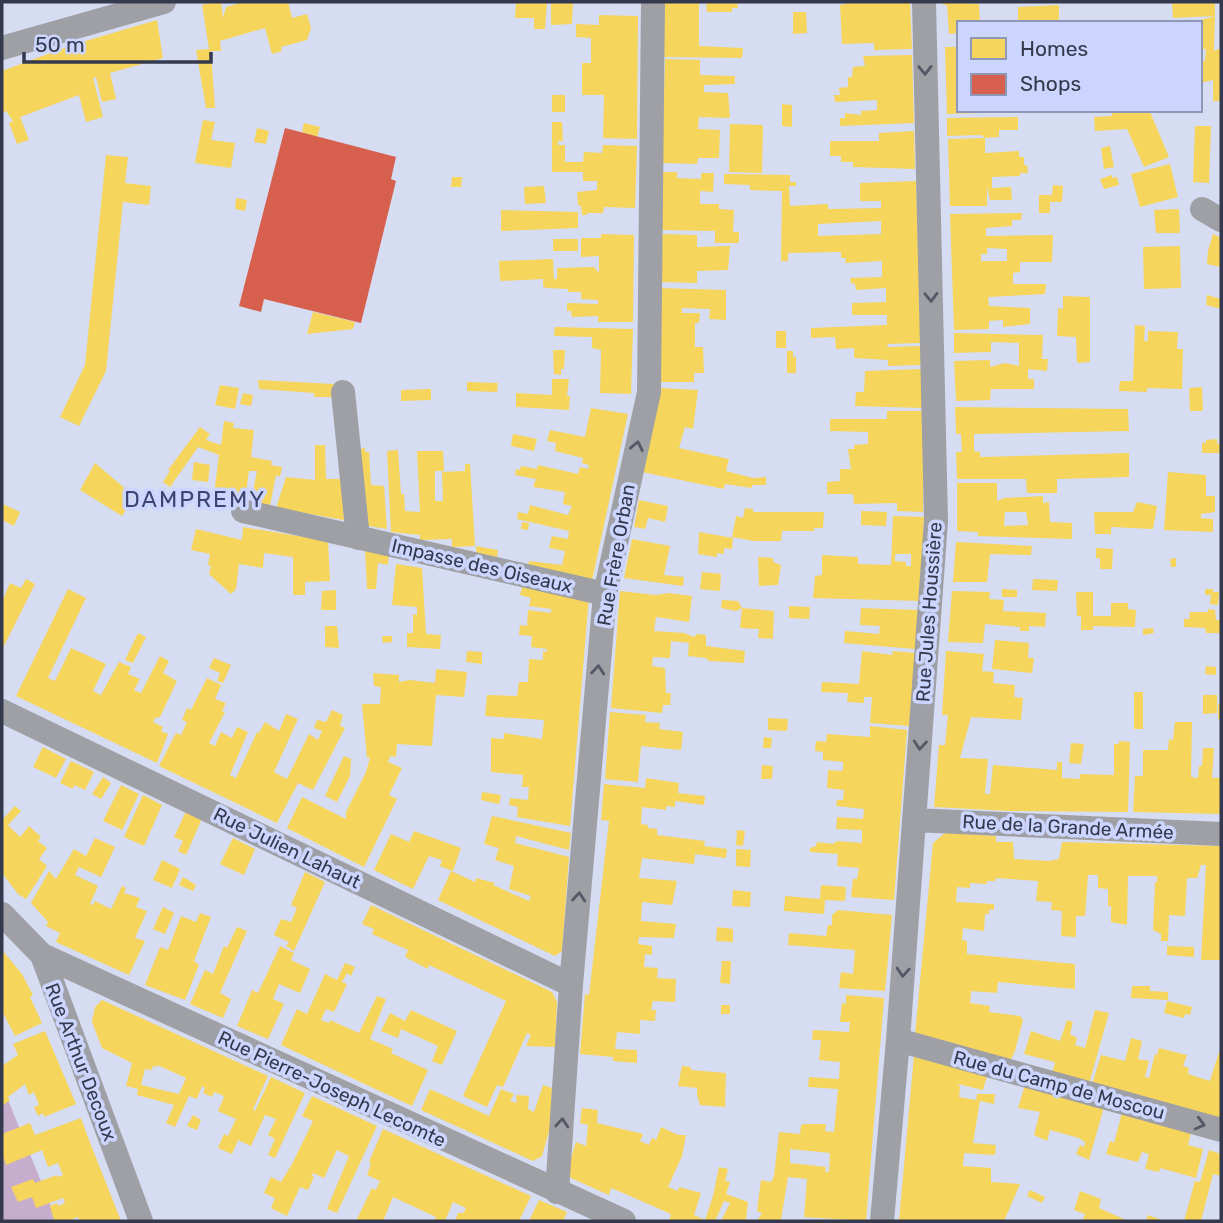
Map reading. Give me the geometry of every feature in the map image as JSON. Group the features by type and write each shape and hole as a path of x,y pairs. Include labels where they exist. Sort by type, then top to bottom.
{"street":[{"path":"2,48 164,2"},
{"name":"Rue Frère Orban","path":"557,1192 571,985 605,594 649,392 653,2"},
{"name":"Rue Jules Houssière","path":"881,1221 898,1040 936,521 924,2"},
{"path":"343,392 358,538"},
{"name":"Impasse des Oiseaux","path":"243,511 605,594"},
{"name":"Rue Julien Lahaut","path":"2,711 571,985"},
{"name":"Rue de la Grande Armée","path":"914,820 1221,834"},
{"name":"Rue Arthur Decoux","path":"2,915 42,956 141,1221"},
{"name":"Rue Pierre-Joseph Lecomte","path":"42,956 624,1221"},
{"name":"Rue du Camp de Moscou","path":"898,1040 1221,1130"}],"shaded area":[{"path":"2,1085 57,1221 2,1221"}],"building: Homes":[{"path":"221,2 223,18 226,7 244,2 288,2 292,18 307,14 311,28 307,40 281,47 282,51 272,54 265,28 220,41 221,51 211,51 215,108 206,108 196,50 209,49 202,5"},
{"path":"516,2 547,2 545,29 534,29 534,18 515,18"},
{"path":"551,2 573,2 572,24 551,25"},
{"path":"663,2 699,2 699,46 743,48 742,58 663,57"},
{"path":"706,2 737,2 738,8 732,8 732,12 707,12"},
{"path":"855,2 910,2 912,49 874,50 874,43 842,44 840,5"},
{"path":"943,2 979,4 980,21 957,21 957,33 949,34 947,5 943,5"},
{"path":"1215,2 1215,16 1173,18 1172,3"},
{"path":"1059,5 1059,21 1018,21 1018,7"},
{"path":"793,12 806,12 807,33 793,34"},
{"path":"599,15 638,16 637,139 603,138 604,95 582,95 582,63 591,63 591,38 576,37 576,24 599,25"},
{"path":"1215,16 1214,51 1221,48 1221,101 1213,101 1213,80 1202,83 1202,62 1205,61 1206,49 1202,49 1202,21 1197,21"},
{"path":"157,20 163,58 110,73 116,99 102,102 96,77 93,78 103,117 86,122 79,95 20,117 29,140 17,144 9,123 13,121 6,111 2,113 2,71 72,45"},
{"path":"945,47 957,47 957,112 981,113 947,114"},
{"path":"912,55 914,123 840,126 840,118 845,118 845,113 861,115 861,111 877,110 877,100 835,102 834,95 840,95 839,88 848,87 848,77 852,77 853,67 865,66 863,56"},
{"path":"665,59 700,60 700,75 735,76 735,84 704,85 704,92 728,93 730,118 699,117 698,129 720,130 719,158 698,158 697,164 662,163"},
{"path":"552,95 565,95 565,112 552,112"},
{"path":"782,104 792,105 792,127 782,126"},
{"path":"1111,112 1150,112 1169,157 1144,167 1127,129 1095,131 1094,117 1112,116"},
{"path":"1018,117 1018,130 999,130 999,137 985,138 981,135 947,136 947,118"},
{"path":"203,120 215,122 211,140 235,143 231,168 195,163"},
{"path":"552,122 562,122 563,141 558,141 558,145 565,145 565,162 583,162 584,152 602,153 603,145 637,146 635,208 604,207 603,213 582,215 577,192 597,190 597,181 583,181 583,172 552,172"},
{"path":"304,123 320,127 317,137 302,132"},
{"path":"730,124 763,125 762,173 729,172"},
{"path":"1195,126 1211,126 1209,183 1193,182"},
{"path":"257,128 269,131 266,144 254,142"},
{"path":"914,131 915,169 853,167 853,162 841,162 841,156 830,156 830,141 879,141 879,133"},
{"path":"985,138 985,153 1019,151 1019,157 1024,157 1028,173 992,177 992,188 1011,187 1012,200 990,200 987,187 987,206 950,206 948,139"},
{"path":"1110,146 1114,167 1104,169 1101,148"},
{"path":"106,155 128,157 125,183 151,186 149,205 123,202 106,371 79,426 60,417 85,365"},
{"path":"1170,164 1178,197 1140,207 1131,174"},
{"path":"662,172 677,172 677,178 701,179 701,173 714,173 713,192 700,191 700,204 719,204 719,209 734,210 733,232 739,232 739,243 715,243 715,231 662,230"},
{"path":"724,174 790,175 790,182 796,182 796,186 789,186 790,206 828,204 828,209 881,208 881,201 860,201 860,183 916,181 921,343 888,344 887,347 921,346 922,365 888,366 888,360 854,358 854,348 836,349 835,337 811,338 811,328 887,325 887,315 852,315 852,303 886,302 886,288 856,290 850,278 882,277 882,261 845,263 846,258 841,258 841,252 788,253 788,261 781,261 782,191 750,190 750,185 724,184","holes":["881,221 881,234 818,236 818,224"]},
{"path":"1112,175 1112,178 1117,177 1119,185 1104,189 1100,179"},
{"path":"452,177 462,177 461,187 451,187"},
{"path":"1053,185 1063,186 1062,202 1050,202 1050,213 1039,213 1039,195 1052,195"},
{"path":"544,186 546,203 525,204 524,187"},
{"path":"236,198 247,200 245,211 235,209"},
{"path":"1179,209 1180,233 1156,233 1154,210"},
{"path":"501,210 578,212 578,228 501,231"},
{"path":"1022,213 1021,220 1012,220 1012,226 986,228 986,236 1053,235 1052,262 1020,262 1020,272 1013,273 1013,284 1046,284 1045,294 988,297 989,306 1030,308 1030,324 1003,327 1003,320 989,321 989,329 954,330 950,214","holes":["987,248 1007,249 1007,261 981,261 981,254 987,254"]},
{"path":"601,234 634,235 633,322 598,322 598,316 572,317 571,311 567,311 567,303 598,304 598,300 581,299 581,292 568,292 568,289 546,288 543,286 543,279 500,281 499,261 553,259 554,279 557,279 557,268 594,267 599,273 599,256 581,257 581,238 601,238"},
{"path":"662,234 697,235 697,247 730,246 728,270 697,271 697,283 661,282"},
{"path":"1213,234 1221,238 1221,267 1207,264"},
{"path":"553,239 578,239 578,251 553,251"},
{"path":"1180,246 1181,288 1144,289 1143,247"},
{"path":"660,288 726,290 726,320 709,319 710,309 682,308 682,313 700,313 699,323 695,323 695,347 703,347 704,373 694,373 694,382 658,382"},
{"path":"1207,295 1221,299 1221,309 1206,305"},
{"path":"1063,296 1090,297 1090,362 1077,363 1076,337 1057,336 1058,308 1063,309"},
{"path":"313,312 355,322 353,329 307,334"},
{"path":"1135,325 1145,326 1144,341 1148,341 1148,331 1178,332 1177,349 1183,349 1182,389 1147,388 1147,392 1119,391 1120,381 1133,381"},
{"path":"555,327 633,329 631,394 600,393 601,350 592,348 592,337 554,336"},
{"path":"776,331 786,331 786,348 776,348"},
{"path":"954,333 1043,335 1042,359 1048,359 1047,371 1028,369 1028,379 1034,379 1034,389 991,389 990,400 956,401 954,361 990,360 990,367 1005,363 1019,366 1019,343 991,342 991,352 954,353"},
{"path":"553,350 565,350 561,375 554,374"},
{"path":"787,351 793,351 793,357 796,357 796,373 787,373"},
{"path":"921,369 923,408 855,406 856,392 864,392 865,371"},
{"path":"552,379 569,379 569,410 516,407 516,393 552,395"},
{"path":"258,380 334,384 334,397 314,397 314,393 259,389"},
{"path":"467,382 498,383 497,392 467,391"},
{"path":"220,385 239,388 235,409 215,405"},
{"path":"1202,387 1203,411 1190,411 1189,388"},
{"path":"658,388 698,390 693,429 685,427 679,448 729,459 726,471 753,478 766,477 766,485 752,485 752,488 725,484 724,489 642,472"},
{"path":"431,389 431,400 401,401 401,390"},
{"path":"243,393 253,395 251,406 240,404"},
{"path":"955,407 1128,409 1129,431 974,434 974,451 980,452 980,457 1129,453 1129,477 1057,479 1057,493 1027,493 1026,479 957,479 956,452 962,452 961,434 956,434"},
{"path":"591,408 628,414 591,585 527,570 529,561 562,565 565,551 549,548 552,536 568,539 569,531 517,519 518,512 528,514 530,505 568,515 572,506 563,504 565,492 533,487 536,479 515,475 516,469 520,470 521,466 537,469 538,465 578,474 580,467 588,469 589,465 582,463 583,458 555,451 556,443 547,441 550,430 585,437"},
{"path":"887,411 923,411 923,512 897,511 897,503 854,504 853,494 827,494 827,482 840,481 840,469 851,469 848,449 854,449 854,445 868,444 868,432 830,431 830,419 887,419"},
{"path":"224,421 234,423 233,428 254,430 251,457 272,461 271,465 282,467 280,477 276,475 270,506 251,501 257,471 249,471 245,500 214,494 219,455 198,447 170,487 163,482 170,471 168,470 200,427 210,434 206,440 221,445"},
{"path":"513,434 537,439 534,451 511,446"},
{"path":"1217,439 1217,444 1221,443 1221,453 1202,453 1202,443"},
{"path":"315,445 325,445 326,479 342,479 344,520 276,508 286,477 315,480"},
{"path":"365,448 365,452 369,452 371,485 384,486 387,529 363,525 359,449"},
{"path":"398,450 405,511 420,512 417,451 443,451 444,471 435,471 435,501 443,501 442,472 465,471 465,464 470,464 475,546 452,547 452,539 420,540 420,535 391,532 387,451"},
{"path":"194,462 210,465 208,482 192,480"},
{"path":"95,463 134,496 122,516 80,490"},
{"path":"1168,472 1206,475 1206,496 1215,496 1215,512 1201,514 1201,518 1213,519 1213,532 1164,530"},
{"path":"957,483 997,483 997,501 1004,498 1043,496 1043,503 1049,502 1050,522 1072,523 1072,539 978,536 978,532 957,531","holes":["1005,512 1026,512 1028,525 1004,526"]},
{"path":"639,500 668,506 665,522 648,518 645,529 634,527"},
{"path":"1137,502 1157,506 1153,529 1111,527 1111,534 1095,534 1094,512 1133,512"},
{"path":"3,504 20,512 14,526 2,520"},
{"path":"745,508 753,509 753,512 824,512 823,528 814,528 814,531 782,531 781,541 754,541 732,537 736,516 743,518"},
{"path":"861,511 887,512 886,526 861,525"},
{"path":"893,516 924,517 920,601 813,598 815,576 822,575 822,555 858,557 858,564 891,565","holes":["895,554 911,554 911,566 906,566 906,562 895,561"]},
{"path":"522,522 529,523 528,530 521,529"},
{"path":"243,527 328,541 330,581 305,582 305,595 293,595 293,557 264,553 263,568 239,564 236,589 231,594 209,574 210,554 191,550 196,529 242,540"},
{"path":"699,532 733,538 732,549 724,548 724,554 717,553 717,557 698,554"},
{"path":"632,539 670,546 664,575 684,577 683,586 624,578"},
{"path":"956,542 1032,546 1031,555 990,554 987,582 953,582"},
{"path":"476,546 498,550 496,563 477,559"},
{"path":"365,548 389,553 388,565 378,563 376,589 367,589"},
{"path":"1096,548 1113,549 1112,569 1100,569"},
{"path":"758,557 773,558 773,562 781,565 778,585 759,586"},
{"path":"1176,558 1176,567 1171,567 1170,559"},
{"path":"396,564 422,568 426,634 441,635 440,649 407,647 407,633 413,633 413,614 417,615 417,607 392,605"},
{"path":"702,572 721,574 720,591 700,589"},
{"path":"26,579 35,584 2,650 2,602 10,583 21,588"},
{"path":"1033,579 1058,580 1057,591 1032,590"},
{"path":"524,581 589,596 570,826 517,817 518,807 509,805 510,798 528,800 529,787 522,787 523,775 491,772 491,738 504,739 504,733 542,739 544,720 485,716 487,695 517,696 519,682 528,682 529,659 543,660 543,651 547,652 547,649 531,647 532,636 519,635 520,625 527,626 528,610 551,613 551,609 529,606 531,598 520,595"},
{"path":"68,589 86,598 48,678 55,681 71,648 106,664 93,691 101,695 119,662 131,667 128,674 140,679 134,690 141,693 160,656 169,661 163,673 177,681 160,717 153,722 163,727 161,731 168,734 157,763 16,696"},
{"path":"1002,589 1017,590 1017,597 1002,597"},
{"path":"1205,589 1219,592 1218,605 1210,604 1211,595 1205,595"},
{"path":"336,590 336,610 321,610 322,591"},
{"path":"620,591 692,596 689,622 656,617 654,631 684,633 694,637 697,634 706,635 706,646 745,651 744,663 709,661 706,658 688,656 689,643 671,641 670,658 653,657 652,666 665,668 666,693 671,693 670,705 663,705 662,713 611,708"},
{"path":"952,591 990,592 989,599 1004,600 1003,611 1046,613 1045,627 1029,626 1029,631 1020,631 1020,627 985,624 983,643 948,642"},
{"path":"1076,592 1093,592 1093,616 1111,616 1111,603 1128,603 1128,609 1136,610 1135,627 1093,626 1093,630 1081,630 1081,616 1077,616"},
{"path":"722,600 738,601 742,608 736,611 721,608"},
{"path":"789,606 810,607 809,619 789,618"},
{"path":"742,608 774,611 773,639 758,638 759,629 740,628"},
{"path":"861,608 918,610 915,649 844,643 845,631 879,634 880,626 860,625"},
{"path":"1208,609 1215,610 1216,620 1221,620 1221,633 1206,633 1205,628 1184,627 1184,619 1189,619 1190,612 1208,612"},
{"path":"325,626 337,626 339,648 325,647"},
{"path":"1153,628 1154,633 1143,635 1143,629"},
{"path":"138,633 146,637 133,663 125,660"},
{"path":"382,636 392,636 392,642 383,643"},
{"path":"995,640 1029,643 1028,658 1034,658 1032,673 992,669"},
{"path":"467,651 482,652 482,664 466,662"},
{"path":"862,651 892,655 893,651 916,653 909,726 870,723 872,697 864,697 864,703 847,702 848,693 821,692 822,682 859,684"},
{"path":"946,651 984,654 982,671 994,672 993,683 1015,685 1014,697 1023,698 1021,720 971,717 960,758 988,759 985,794 990,794 993,765 1057,770 1057,762 1062,762 1062,778 1080,779 1080,774 1114,775 1114,744 1119,744 1119,741 1130,742 1128,812 934,807 939,745 945,745 948,715 942,715"},
{"path":"214,658 231,665 223,683 217,681 220,673 209,668"},
{"path":"1206,666 1216,667 1216,675 1205,674"},
{"path":"436,669 467,672 464,697 436,695 432,746 397,744 396,757 390,756 388,762 402,768 389,795 397,799 364,867 287,828 302,797 346,819 346,812 366,772 370,757 367,758 362,704 380,704 381,687 374,686 373,673 399,675 399,682 410,680 435,683"},
{"path":"207,678 221,685 215,699 226,703 222,711 225,712 209,743 215,746 221,732 232,738 237,727 248,732 230,775 236,778 257,732 259,733 265,722 279,731 286,714 298,719 274,772 287,779 309,734 318,740 322,731 314,728 317,720 326,722 332,710 343,715 340,726 345,728 313,790 298,783 277,823 159,766 176,733 181,735 187,722 182,720 187,708 191,710"},
{"path":"1134,692 1143,692 1143,729 1134,729"},
{"path":"1203,695 1217,695 1217,713 1203,714"},
{"path":"1218,704 1221,704 1221,719 1218,719"},
{"path":"610,712 646,715 645,722 660,723 659,729 683,732 681,750 641,746 638,782 605,779"},
{"path":"768,718 788,719 787,731 768,730"},
{"path":"1175,722 1192,722 1191,777 1198,778 1203,748 1214,748 1212,778 1221,778 1221,814 1133,812 1135,776 1143,776 1143,750 1168,750 1169,739 1173,740"},
{"path":"870,726 907,730 894,900 851,897 853,879 857,879 859,868 837,866 838,854 810,852 810,848 816,846 817,842 862,843 862,830 836,829 837,817 863,819 864,809 836,806 837,800 843,800 844,790 827,788 828,770 843,771 843,762 823,760 823,752 815,751 816,741 826,742 827,734 870,737"},
{"path":"764,737 772,738 771,748 763,748"},
{"path":"1071,743 1084,744 1081,764 1069,763"},
{"path":"43,747 66,759 56,778 33,767"},
{"path":"344,756 351,759 350,776 337,802 325,796"},
{"path":"71,761 94,772 85,790 74,785 73,789 60,783"},
{"path":"762,765 773,766 772,779 761,779"},
{"path":"103,777 111,783 101,799 92,794"},
{"path":"646,778 679,783 678,793 705,796 704,805 675,801 675,807 666,806 666,810 642,807 641,824 657,829 657,835 705,841 704,846 727,849 726,858 695,854 694,864 642,858 639,878 677,881 672,905 642,902 641,921 676,924 674,938 639,937 638,944 652,946 652,955 645,954 644,967 658,968 657,978 676,979 675,1002 653,1001 651,1010 656,1010 655,1021 640,1020 640,1034 617,1032 615,1049 637,1050 637,1063 613,1061 613,1057 580,1054 585,994 589,995 609,821 601,820 604,784 645,788"},
{"path":"121,785 139,794 122,830 103,821"},
{"path":"482,792 501,795 499,804 481,800"},
{"path":"143,795 162,805 144,846 124,837"},
{"path":"15,806 21,811 8,825 20,837 29,826 41,837 38,841 47,848 39,859 47,866 26,899 18,894 2,873 2,820"},
{"path":"188,807 204,814 186,855 178,851 183,841 174,837"},
{"path":"492,816 571,833 569,850 516,836 515,843 569,857 562,951 555,956 438,900 451,871 475,882 476,878 495,883 493,885 529,901 531,896 509,889 514,866 495,860 499,848 484,844"},
{"path":"737,830 745,831 743,846 736,845"},
{"path":"414,831 461,848 453,871 440,866 442,860 429,856 413,889 374,870 391,834 409,842"},
{"path":"945,833 996,836 996,842 1013,842 1014,859 1049,861 1059,859 1062,842 1221,846 1221,960 1201,960 1206,865 1201,865 1197,878 1187,878 1185,916 1169,915 1168,941 1161,941 1161,934 1153,930 1157,876 1128,876 1127,925 1111,922 1108,889 1098,888 1098,875 1088,875 1085,916 1076,916 1076,937 1061,936 1062,911 1051,910 1052,902 1036,901 1038,881 996,878 995,881 987,881 987,884 970,883 970,888 957,887 956,902 994,904 994,910 989,909 989,914 985,914 984,931 963,928 962,940 967,941 967,954 1075,964 1075,989 998,982 997,993 971,991 970,1003 990,1006 989,1012 1020,1016 1023,1020 1009,1063 915,1035 933,843"},
{"path":"95,838 115,847 101,877 79,867 75,875 98,886 90,904 93,905 95,901 111,909 122,886 126,888 124,893 140,898 136,907 147,911 135,938 145,941 129,975 56,942 60,933 46,926 48,922 31,903 49,871 56,879 74,849 86,856"},
{"path":"233,838 255,849 244,875 220,864"},
{"path":"736,849 751,850 750,867 736,866"},
{"path":"162,860 180,869 172,888 153,880"},
{"path":"305,872 325,882 294,951 286,946 289,942 274,935 281,919 291,922 297,908 291,905"},
{"path":"183,877 196,885 193,891 179,885"},
{"path":"821,885 846,887 845,901 825,900 824,914 784,911 785,896 820,899"},
{"path":"733,890 751,892 750,907 732,906"},
{"path":"371,905 552,992 557,1002 555,1047 526,1046 531,1035 527,1033 503,1087 497,1085 487,1107 463,1096 506,1001 429,965 428,969 405,957 408,950 372,934 374,929 362,924"},
{"path":"163,907 174,913 165,934 153,929"},
{"path":"838,910 892,915 885,991 839,988 841,972 853,974 855,950 788,945 789,933 826,936 828,925 832,925 832,915"},
{"path":"200,913 211,917 194,961 199,965 185,1000 145,985 160,947 168,950 181,916 196,922"},
{"path":"237,927 247,931 220,993 231,999 223,1018 190,1004 205,970 213,974 224,946 227,948"},
{"path":"717,927 733,929 733,942 716,941"},
{"path":"280,946 294,953 291,960 310,969 300,993 279,984 273,999 284,1004 268,1039 237,1026 252,990 258,993"},
{"path":"1167,946 1194,947 1194,957 1167,955"},
{"path":"2,950 22,974 33,995 30,997 42,1023 15,1036 2,1011"},
{"path":"722,961 731,961 730,984 720,983"},
{"path":"345,963 355,967 351,976 347,973 342,982 347,984 334,1012 326,1009 321,1020 329,1023 330,1020 359,1033 377,996 386,999 370,1039 393,1049 391,1053 428,1070 412,1106 281,1045 297,1009 307,1014 325,974 337,980"},
{"path":"1132,986 1150,986 1150,991 1168,992 1168,1000 1131,998"},
{"path":"846,995 884,998 866,1221 804,1217 807,1179 788,1177 781,1220 757,1221 762,1213 757,1211 761,1180 771,1182 774,1176 779,1132 800,1134 801,1125 826,1124 825,1131 834,1132 838,1089 808,1087 809,1077 839,1079 840,1062 819,1060 821,1040 812,1040 813,1030 849,1032 850,1022 840,1022 842,1003 846,1004","holes":["790,1149 830,1153 829,1172 825,1172 826,1167 790,1163"]},
{"path":"102,1000 268,1076 253,1109 255,1111 271,1077 305,1093 275,1158 268,1155 275,1139 268,1135 276,1119 265,1115 251,1146 238,1140 232,1154 218,1148 224,1134 228,1136 236,1119 218,1111 224,1097 222,1095 214,1092 212,1097 203,1093 205,1088 202,1086 197,1099 189,1096 175,1127 166,1123 174,1105 137,1095 138,1089 126,1086 132,1063 102,1048 92,1022 95,1007","holes":["157,1065 186,1078 179,1094 141,1085 145,1069 152,1070 153,1066"]},
{"path":"1167,1001 1192,1007 1190,1015 1185,1014 1184,1018 1164,1013"},
{"path":"721,1005 730,1005 730,1014 721,1014"},
{"path":"411,1010 457,1031 442,1065 432,1061 438,1046 401,1029 398,1038 381,1031 390,1013 405,1021"},
{"path":"1095,1010 1109,1013 1089,1084 1052,1074 1055,1062 1024,1054 1031,1031 1060,1041 1067,1020 1073,1022 1070,1034 1077,1038 1075,1045 1085,1048"},
{"path":"45,1031 76,1104 44,1117 43,1113 38,1116 34,1107 39,1105 34,1092 29,1095 25,1084 8,1097 10,1100 2,1106 2,1066 18,1055 13,1044"},
{"path":"1131,1038 1142,1041 1138,1059 1149,1061 1145,1077 1149,1078 1159,1048 1187,1055 1183,1066 1189,1068 1188,1074 1210,1081 1221,1052 1221,1119 1092,1084 1101,1055 1125,1061"},
{"path":"914,1055 987,1076 983,1090 958,1084 959,1097 976,1100 977,1094 995,1094 994,1104 980,1101 973,1143 996,1145 995,1155 964,1153 963,1166 991,1168 991,1182 1020,1184 1004,1221 899,1221"},
{"path":"682,1066 691,1067 691,1070 726,1073 725,1107 700,1105 697,1088 678,1086"},
{"path":"543,1085 552,1088 550,1128 542,1156 533,1161 421,1110 430,1089 489,1116 501,1089 514,1094 510,1101 517,1103 516,1095 529,1096 528,1109 534,1112"},
{"path":"1025,1085 1104,1107 1089,1160 1076,1154 1080,1145 1084,1147 1085,1142 1079,1138 1050,1130 1047,1141 1034,1135 1040,1112 1018,1108"},
{"path":"312,1096 377,1126 337,1213 327,1209 349,1156 337,1150 324,1178 313,1173 308,1190 300,1187 287,1216 271,1208 275,1198 264,1193 271,1177 281,1182 292,1164 313,1121 302,1116"},
{"path":"582,1108 598,1110 597,1123 643,1134 640,1141 649,1145 652,1138 656,1140 661,1127 678,1135 686,1135 682,1156 668,1187 678,1191 679,1187 701,1193 694,1215 705,1220 719,1167 728,1169 725,1181 730,1182 726,1194 748,1202 746,1219 752,1221 721,1221 730,1203 724,1201 715,1221 669,1221 671,1214 611,1188 609,1195 571,1178 567,1171 576,1142 586,1146 588,1125 580,1123"},
{"path":"1122,1113 1191,1132 1188,1145 1203,1149 1196,1178 1160,1168 1159,1172 1145,1169 1149,1154 1142,1152 1138,1162 1106,1154 1110,1141 1114,1143"},
{"path":"193,1115 201,1120 197,1130 187,1126"},
{"path":"81,1118 121,1221 80,1221 78,1217 67,1221 54,1221 50,1206 65,1203 63,1198 36,1208 32,1197 18,1202 11,1187 33,1179 35,1183 63,1175 58,1163 48,1167 42,1150 6,1165 2,1153 2,1134 30,1123 35,1135"},
{"path":"383,1129 531,1196 519,1221 455,1221 458,1213 463,1213 466,1208 453,1202 445,1221 434,1221 436,1217 393,1197 383,1221 356,1221 372,1188 376,1190 380,1181 367,1175 371,1164 369,1162"},
{"path":"1209,1150 1221,1154 1221,1176 1213,1174 1201,1221 1184,1221 1195,1181 1200,1182"},
{"path":"1030,1190 1045,1197 1042,1203 1027,1196"},
{"path":"1080,1191 1101,1199 1099,1208 1128,1221 1082,1221 1085,1214 1074,1210"},
{"path":"539,1200 567,1212 563,1221 529,1221"},
{"path":"1148,1215 1165,1221 1146,1221"}],"building: Shops":[{"path":"285,128 396,157 391,179 396,181 361,323 264,299 261,312 239,306"}],"district":[{"name":"DAMPREMY","path":"195,499"}]}
